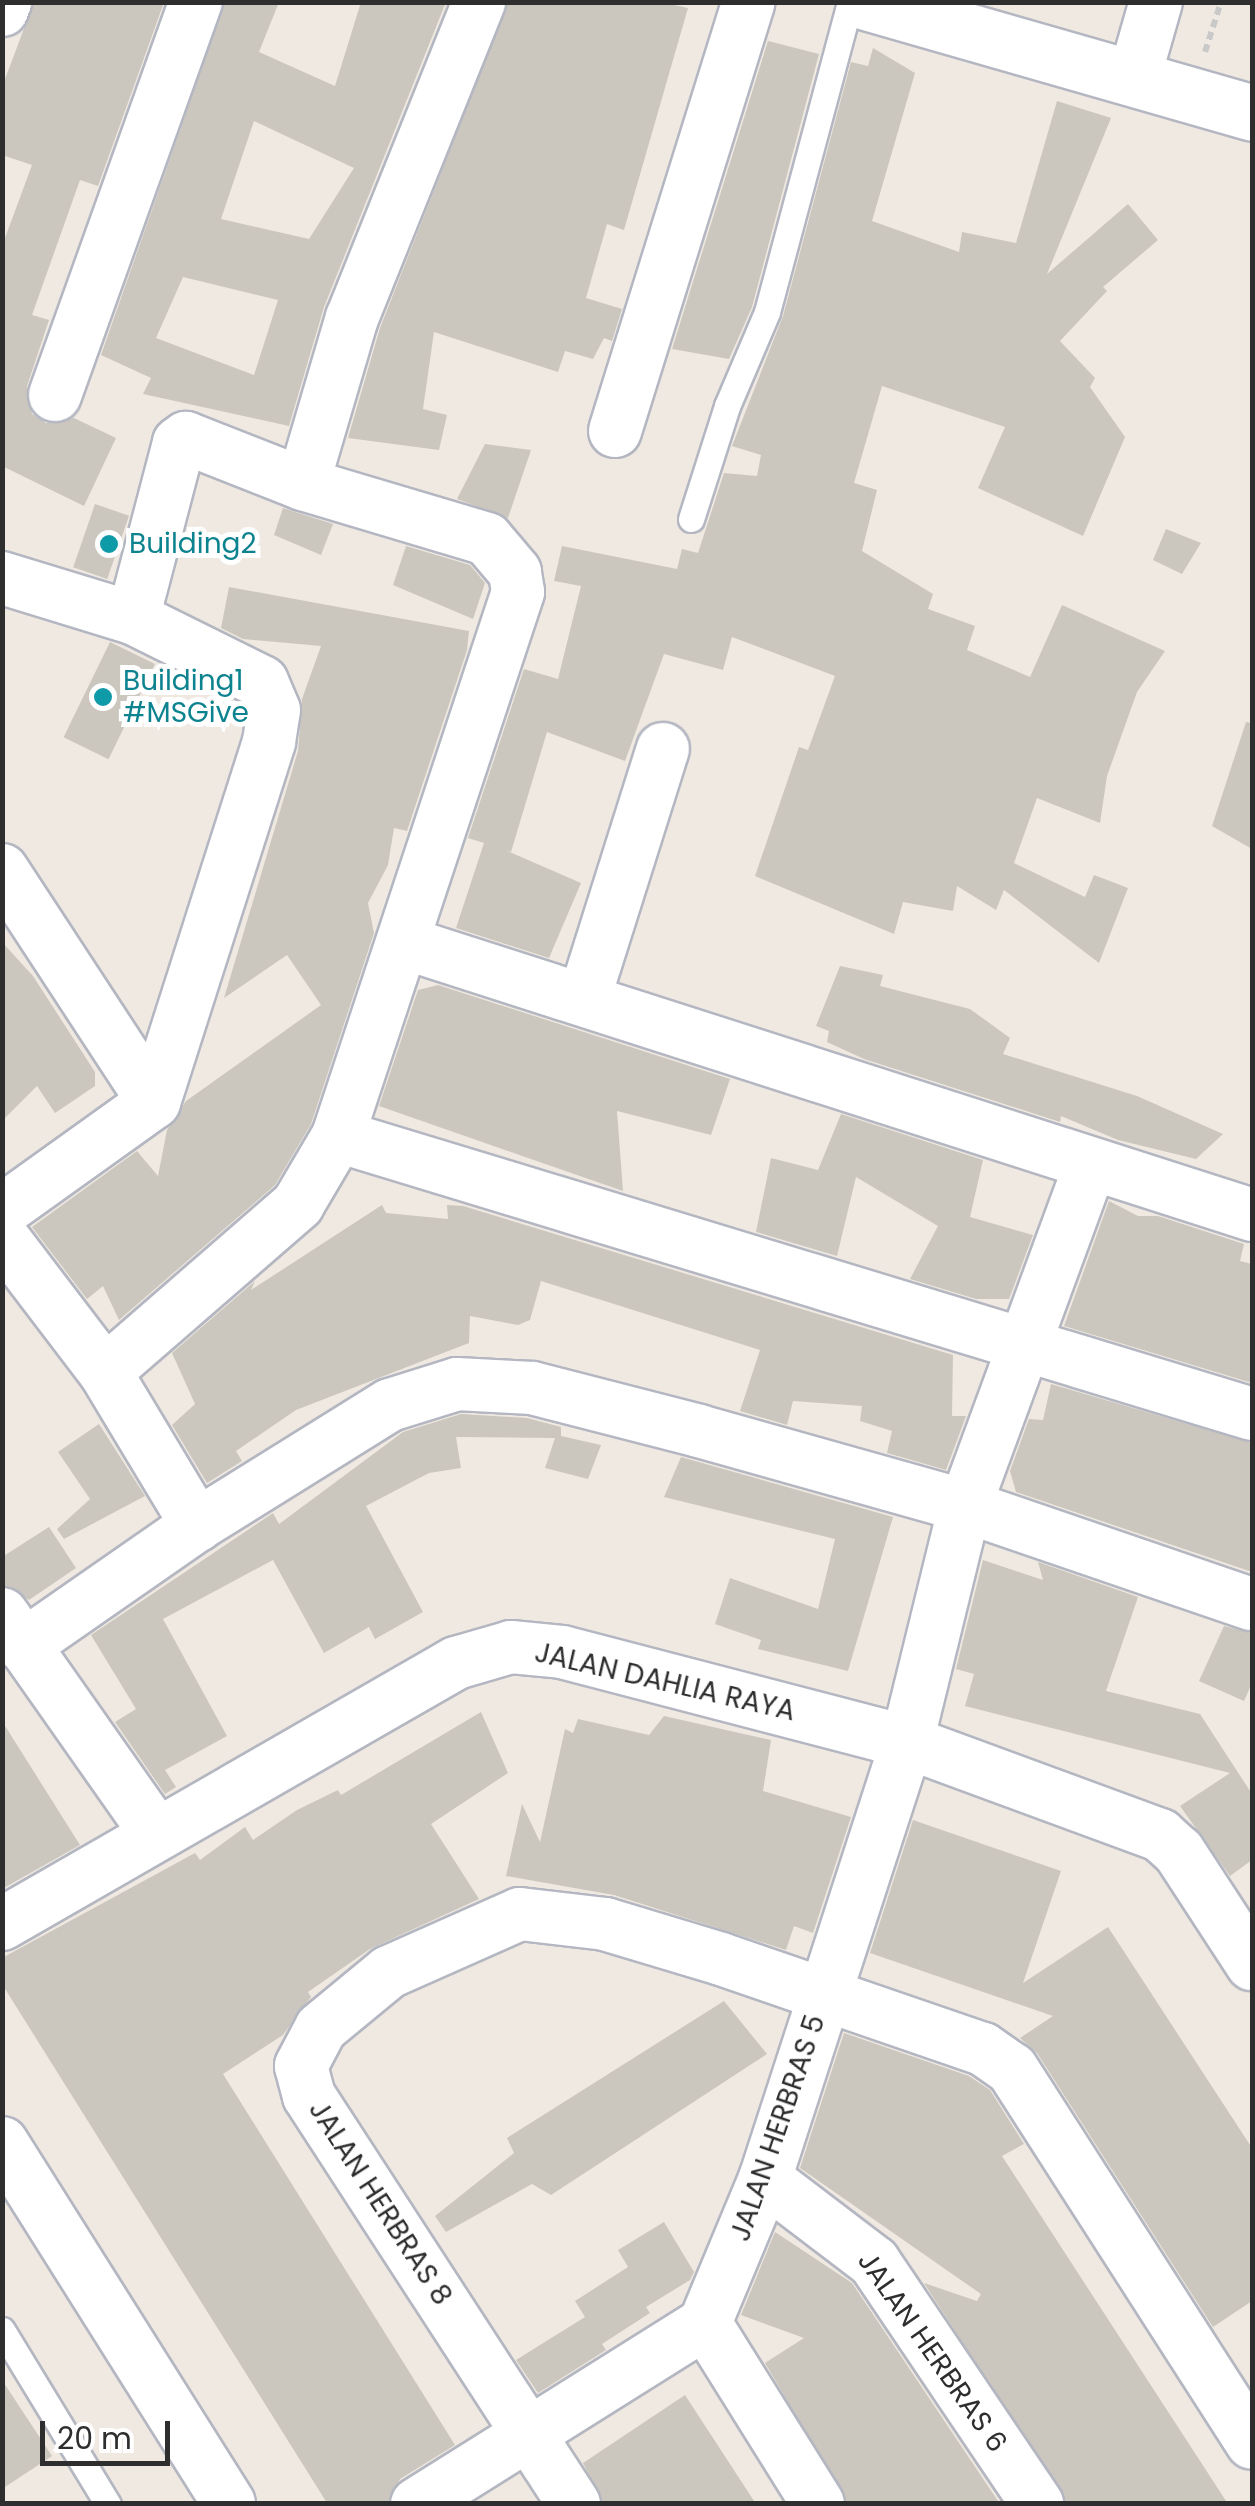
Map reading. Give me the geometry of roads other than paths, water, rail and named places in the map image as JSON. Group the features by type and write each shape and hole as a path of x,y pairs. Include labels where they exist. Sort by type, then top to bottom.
{"main road":[{"path":"866,2 929,10 1252,113"}],"street":[{"path":"2,10 5,2"},
{"path":"55,395 196,2"},
{"path":"302,484 352,318 478,2"},
{"path":"615,431 749,2"},
{"path":"1135,75 1156,2"},
{"path":"105,1372 298,1204 338,1136 518,592 515,572 487,539 302,484 181,439 134,618"},
{"path":"2,578 134,618 262,682 274,710 270,742 154,1102 2,1211"},
{"path":"585,996 663,749"},
{"path":"2,870 154,1102"},
{"path":"405,943 585,996 1090,1166 1252,1214"},
{"path":"338,1136 1027,1342 1252,1414"},
{"path":"823,1995 907,1742 965,1506 1090,1166"},
{"path":"2,1237 105,1372 198,1525"},
{"path":"156,1833 13,1630 198,1525 390,1405 457,1384 532,1388 965,1506 1252,1604"},
{"name":"JALAN DAHLIA RAYA","path":"2,1924 456,1663 512,1647 562,1652 907,1742 1160,1835 1179,1852 1252,1964"},
{"name":"JALAN HERBRAS 8","path":"574,2504 309,2096 301,2066 322,2028 389,1972 520,1914 605,1924 823,1995"},
{"name":"JALAN HERBRAS 5","path":"705,2324 765,2180 823,1995 983,2048 1012,2069 1252,2443"},
{"path":"2,2143 229,2504"},
{"name":"JALAN HERBRAS 6","path":"765,2180 874,2262 1037,2504"},
{"path":"417,2504 528,2429 705,2324 818,2504"}],"lane":[{"path":"691,519 727,406 768,312 850,2"},
{"path":"2,2330 108,2504"}],"place":[{"name":"Building2","path":"109,544"},
{"name":"Building1 #MSGive","path":"103,697"}]}
